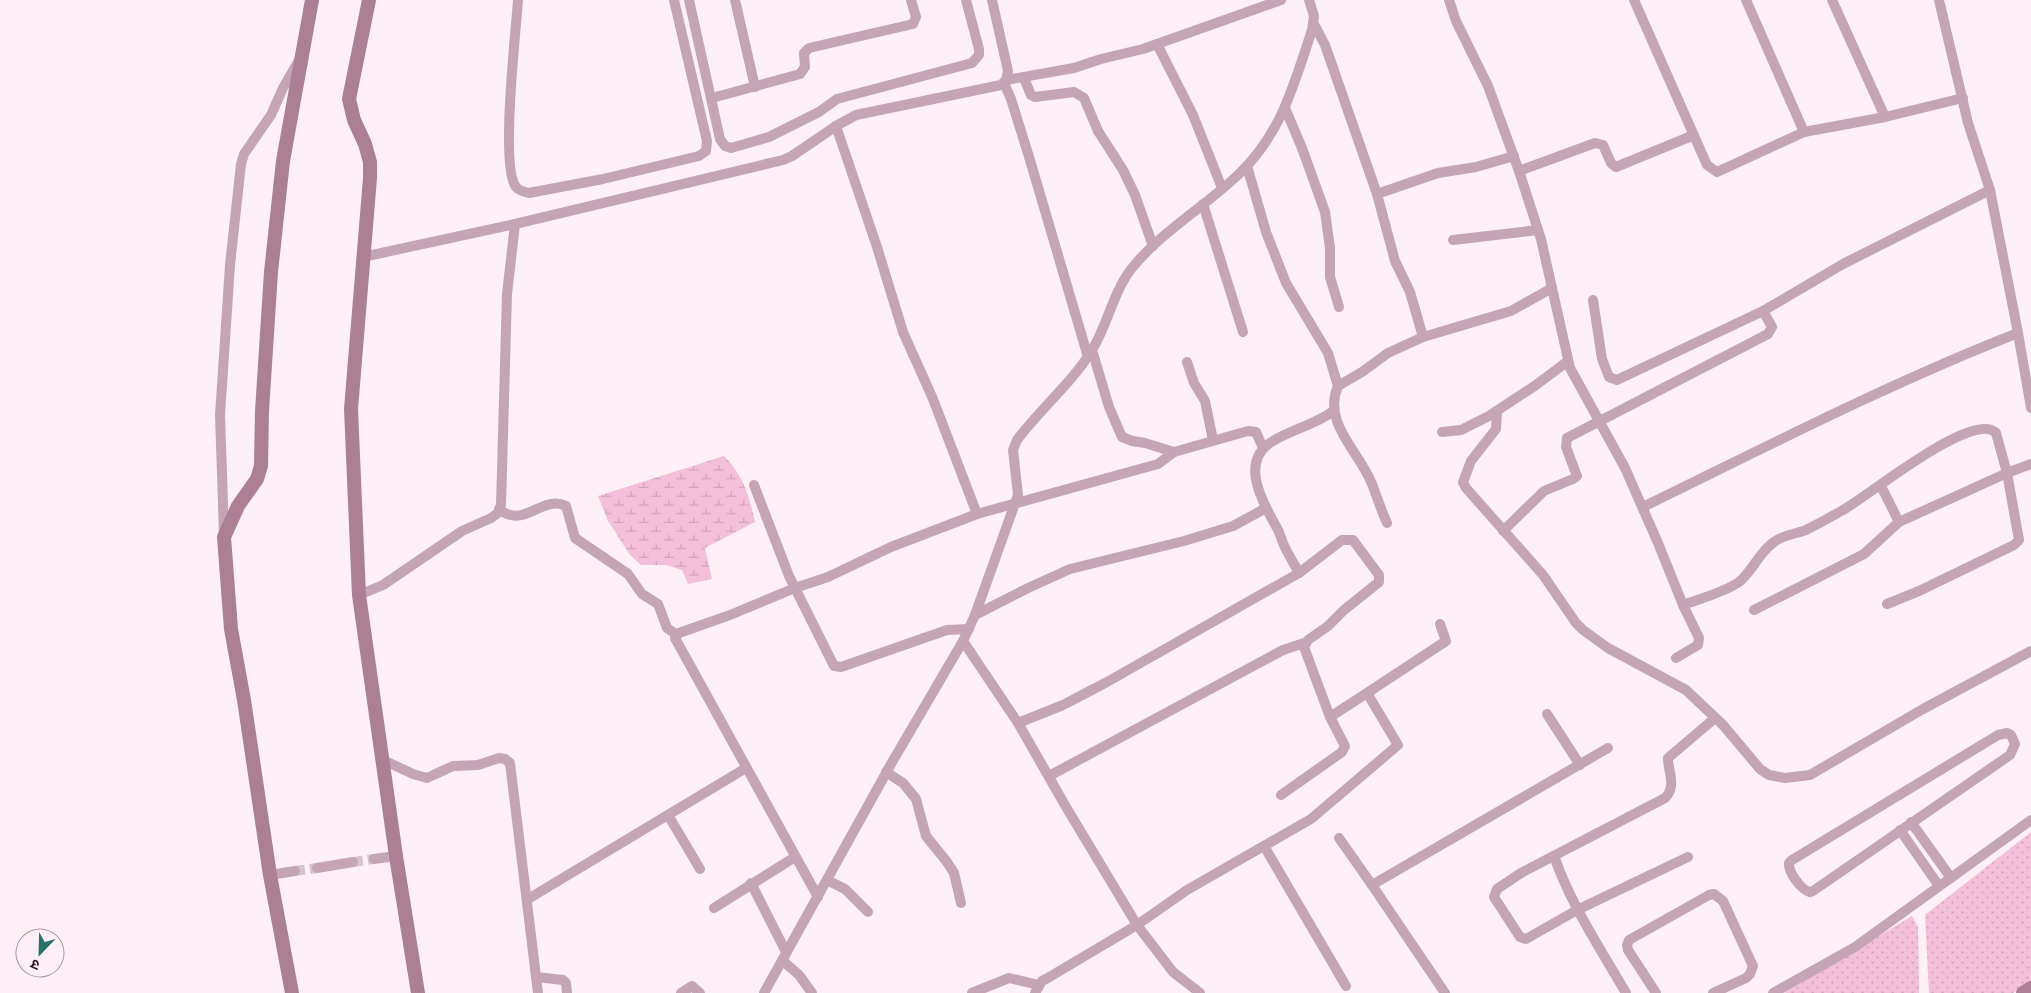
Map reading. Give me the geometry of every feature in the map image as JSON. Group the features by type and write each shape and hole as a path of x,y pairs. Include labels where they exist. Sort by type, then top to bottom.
{"main road":[{"path":"292,993 270,875 244,700 231,628 224,537 238,506 257,479 261,466 262,411 271,272 283,161 312,0"},
{"path":"370,0 349,99 354,120 365,144 370,162 351,409 359,595 384,760 396,856 418,993"},
{"path":"2023,993 2031,988"}],"street":[{"path":"518,0 508,153 514,184 521,191 530,193 690,159 706,151 707,142 674,0"},
{"path":"690,0 720,139 726,146 737,148 769,137 819,112 837,99 967,65 976,60 979,49 966,0"},
{"path":"735,0 755,86"},
{"path":"712,98 800,74 804,68 804,53 809,48 912,24 916,17 912,0"},
{"path":"992,0 1008,71 1005,82 1090,354 1109,407 1122,436 1132,442 1145,442 1174,452"},
{"path":"363,257 515,224 782,160 792,156 836,126 856,115 1074,68 1157,44 1281,0"},
{"path":"1309,0 1314,24 1325,45 1377,194 1395,261 1410,292 1423,337"},
{"path":"1449,0 1456,21 1488,86 1519,171 1538,230 1568,361 1610,439 1699,638 1698,645 1676,658"},
{"path":"1634,0 1707,165 1717,172 1804,132 1885,117 1963,98"},
{"path":"1746,0 1804,132"},
{"path":"1832,0 1885,117"},
{"path":"1939,0 1968,123 1990,190 2031,408"},
{"path":"764,993 886,772 969,629 1016,503 1018,489 1013,450 1015,445 1021,435 1090,354 1130,271 1154,246 1247,166 1272,135 1285,108 1314,24"},
{"path":"1157,44 1193,115 1222,188"},
{"path":"224,537 220,415 230,264 241,164 244,154 274,110 283,88 302,56"},
{"path":"1024,78 1031,95 1035,97 1074,92 1079,93 1084,98 1098,131 1123,170 1135,195 1154,246"},
{"path":"1285,108 1306,156 1325,212 1330,248 1330,277 1340,306"},
{"path":"836,126 877,246 903,332 933,399 977,514"},
{"path":"1519,171 1595,143 1603,145 1611,163 1616,167 1694,135"},
{"path":"1377,194 1438,173 1476,167 1514,156"},
{"path":"1247,166 1266,232 1286,283 1328,353 1338,386 1334,410 1337,423 1372,484 1387,523"},
{"path":"1593,300 1602,359 1609,377 1617,380 1763,311 1843,264 1990,190"},
{"path":"1203,204 1244,332"},
{"path":"359,595 383,585 462,531 491,518 499,508 507,294 515,224"},
{"path":"1453,240 1538,230"},
{"path":"1338,386 1362,372 1388,353 1423,337 1511,311 1552,288"},
{"path":"1503,531 1544,491 1575,478 1577,473 1566,447 1567,438 1768,334 1772,327 1763,311"},
{"path":"1642,507 1972,351 2018,333"},
{"path":"1442,432 1468,427 1496,412 1536,386 1568,361"},
{"path":"1187,362 1194,383 1205,402 1213,440"},
{"path":"1299,573 1266,508 1257,485 1255,466 1263,448 1334,410"},
{"path":"1496,412 1496,429 1472,460 1463,482 1466,488 1544,575 1576,623 1583,630 1608,648 1682,686 1715,718 1760,769 1769,775 1785,778 1798,778 1810,775 1923,709 2031,651"},
{"path":"1683,605 1734,585 1773,542 1805,530 1842,511 1956,436 1976,429 1988,428 1996,433 2007,472 2020,535 2017,543 1919,591 1887,604"},
{"path":"677,635 795,588 828,577 891,548 977,514 1158,464 1174,452 1253,430 1258,434 1263,448"},
{"path":"1754,610 1864,554 1899,522 2007,472 2031,464"},
{"path":"754,485 785,568 831,663 838,668 947,630 969,629"},
{"path":"1881,486 1899,522"},
{"path":"499,508 506,515 517,517 546,506 558,504 566,506 574,538 628,574 642,594 658,604 667,628 677,635"},
{"path":"975,615 1070,569 1184,541 1233,526 1266,508"},
{"path":"1018,723 1063,705 1107,682 1299,573 1342,540 1353,540 1380,578 1376,585 1344,610 1328,626 1304,643 1282,650 1049,776"},
{"path":"1330,717 1446,641 1440,624"},
{"path":"677,635 676,641 709,696 746,768 818,897"},
{"path":"963,641 1018,723 1137,926 1173,972 1200,993"},
{"path":"1281,795 1344,749 1344,743 1330,717 1304,643"},
{"path":"972,993 1009,978 1037,989 1046,979 1137,926 1187,890 1311,819 1398,745 1367,693"},
{"path":"1547,714 1580,765"},
{"path":"1688,857 1577,910 1531,936 1522,939 1495,901 1494,893 1505,883 1665,798 1670,791 1672,780 1668,758 1715,718"},
{"path":"2007,733 2011,736 2015,744 2010,754 1900,830 1810,892 1804,890 1788,869 1788,863 1792,860 1998,735 2007,733"},
{"path":"1372,885 1608,748"},
{"path":"384,760 413,774 428,778 453,766 478,765 499,758 506,759 510,763 538,993"},
{"path":"528,899 746,768"},
{"path":"886,772 903,783 916,799 926,836 954,873 960,903"},
{"path":"668,815 700,870"},
{"path":"1774,993 1855,947 2031,820"},
{"path":"1911,822 1951,878"},
{"path":"1900,830 1939,886"},
{"path":"1339,838 1445,993"},
{"path":"1264,846 1346,986"},
{"path":"374,859 396,856"},
{"path":"714,908 795,856"},
{"path":"1554,856 1565,886 1577,910 1626,993"},
{"path":"317,868 353,862"},
{"path":"270,875 295,871"},
{"path":"827,880 845,888 868,912"},
{"path":"751,883 784,956 812,993"},
{"path":"1656,993 1628,950 1629,940 1709,895 1714,894 1723,901 1753,966 1746,978 1713,993"},
{"path":"536,977 563,980 566,983 567,993"},
{"path":"681,993 692,986 700,993"}],"green space":[{"path":"724,456 736,471 745,487 755,522 705,548 712,579 688,584 682,570 666,565 641,565 630,555 608,521 598,496"},
{"path":"2031,832 2031,981 2013,993 1929,993 1925,915"},
{"path":"1912,916 1918,927 1919,993 1784,993"}],"tunnel":[{"path":"353,862 374,859"},
{"path":"295,871 317,868"}]}
